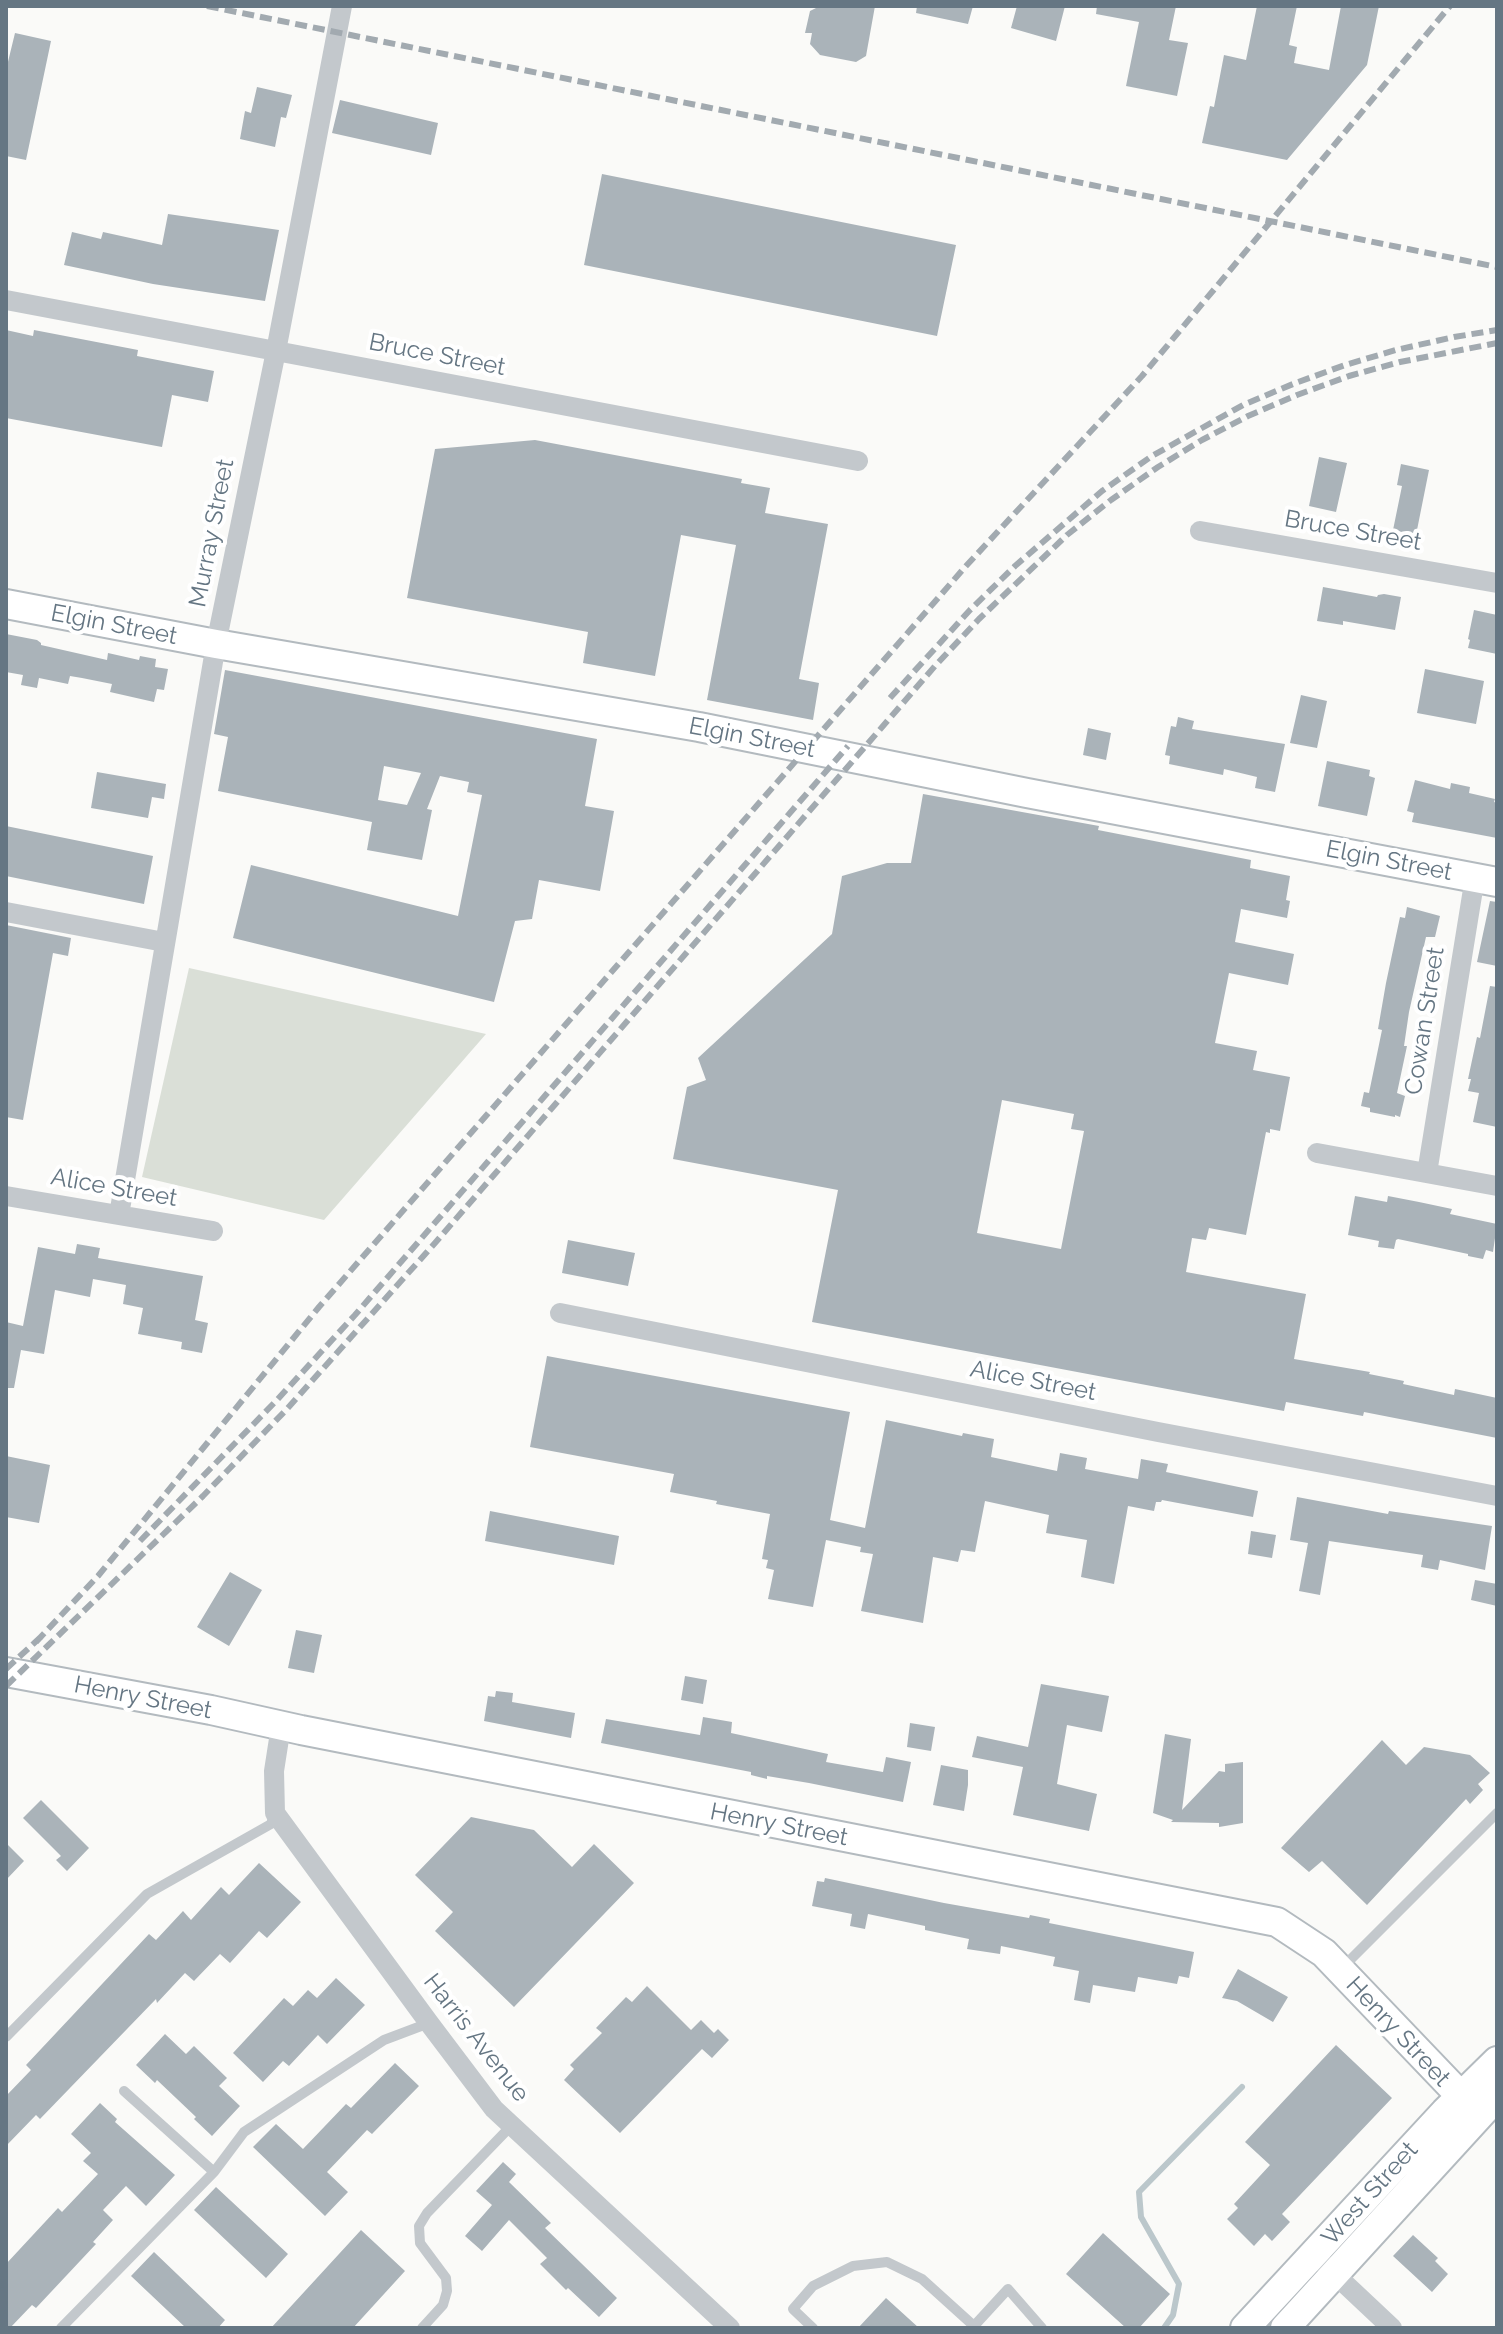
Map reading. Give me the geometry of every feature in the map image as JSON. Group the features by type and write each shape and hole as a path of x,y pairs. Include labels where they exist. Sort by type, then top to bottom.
{"main road":[{"name":"Elgin Street","path":"6,604 216,644 699,727 1027,793 1486,879"},
{"name":"Henry Street","path":"6,1672 1277,1922 1324,1953 1479,2103"},
{"name":"West Street","path":"1245,2328 1324,2265 1479,2103 1497,2061"},
{"name":"West Street","path":"1285,2328 1324,2265"}],"street":[{"name":"Murray Street","path":"119,1215 216,644 342,6"},
{"name":"Bruce Street","path":"6,300 858,461"},
{"name":"Bruce Street","path":"1200,531 1497,583"},
{"name":"Cowan Street","path":"1427,1173 1486,879"},
{"path":"6,912 164,942"},
{"path":"1317,1153 1497,1186"},
{"name":"Alice Street","path":"6,1196 213,1231"},
{"name":"Alice Street","path":"560,1313 1497,1496"},
{"path":"275,1813 274,1771 281,1726"},
{"name":"Harris Avenue","path":"275,1813 494,2109 730,2328"},
{"path":"1324,2265 1392,2328"}],"lane":[{"path":"6,2037 147,1894 271,1824 275,1813"},
{"path":"1340,1970 1497,1813"},
{"path":"61,2328 214,2172 244,2132 384,2040 429,2023"},
{"path":"124,2091 214,2172"},
{"path":"422,2328 443,2305 447,2291 446,2278 420,2243 419,2226 427,2213 512,2125"},
{"path":"813,2328 793,2309 813,2286 853,2266 887,2262 922,2279 975,2327 1008,2289 1042,2328"}],"shaded area":[{"path":"189,968 486,1034 324,1220 142,1177"}],"building":[{"path":"820,6 875,6 866,56 856,62 820,55 810,44 812,33 805,33 810,11"},
{"path":"917,6 973,6 968,24 916,13"},
{"path":"1017,6 1065,6 1056,41 1011,28"},
{"path":"1097,6 1176,6 1169,40 1188,43 1177,96 1126,86 1139,22 1096,14"},
{"path":"1257,6 1297,6 1289,45 1297,47 1294,63 1329,70 1341,6 1379,6 1367,65 1287,160 1202,143 1210,106 1214,107 1224,55 1246,60"},
{"path":"15,33 51,41 26,160 6,156 6,70"},
{"path":"257,87 292,95 286,118 281,117 275,147 240,139 245,111 251,113"},
{"path":"340,100 438,123 431,155 332,133"},
{"path":"602,174 956,245 937,336 584,265"},
{"path":"168,214 279,230 265,301 153,284 64,265 72,232 101,239 103,232 162,245"},
{"path":"6,330 33,336 34,330 138,350 137,356 214,371 208,402 172,395 162,447 6,418"},
{"path":"535,440 742,479 741,483 770,488 765,513 828,524 799,679 819,683 813,720 707,700 736,545 681,535 655,676 583,663 588,632 407,598 435,449"},
{"path":"1319,457 1347,463 1336,512 1309,506"},
{"path":"1401,464 1429,470 1416,535 1393,530 1402,486 1397,485"},
{"path":"1323,587 1377,597 1384,594 1401,597 1395,630 1343,621 1343,625 1317,621"},
{"path":"1474,610 1497,615 1497,654 1468,648"},
{"path":"6,634 107,660 108,653 139,660 140,656 156,659 155,667 168,669 164,690 157,689 154,702 110,692 112,684 70,676 68,684 39,678 37,688 21,685 23,675 6,672"},
{"path":"1425,669 1484,681 1476,724 1417,713"},
{"path":"225,670 597,739 585,806 614,811 600,891 539,880 532,919 515,921 494,1002 233,938 251,865 458,916 482,795 467,792 469,782 440,776 427,809 432,810 422,860 367,850 372,822 218,791 228,737 214,734","holes":["384,766 421,773 407,805 378,800"]},
{"path":"1301,695 1327,701 1317,748 1290,743"},
{"path":"1178,717 1194,721 1192,729 1285,744 1275,792 1255,788 1257,777 1224,769 1223,775 1169,764 1170,756 1165,755 1171,726 1176,727"},
{"path":"1088,728 1111,733 1106,760 1083,755"},
{"path":"1327,761 1370,770 1369,776 1375,778 1367,816 1318,806"},
{"path":"97,772 166,784 164,799 152,797 148,818 91,808"},
{"path":"1415,780 1450,789 1451,783 1470,787 1469,793 1495,799 1497,838 1412,822 1414,813 1407,811"},
{"path":"923,794 1099,826 1098,830 1251,860 1250,868 1290,876 1287,918 1241,909 1235,942 1294,954 1288,985 1229,973 1215,1043 1257,1051 1253,1070 1290,1077 1280,1131 1270,1129 1270,1133 1266,1132 1246,1235 1209,1228 1206,1240 1192,1238 1186,1272 1306,1294 1294,1359 1370,1372 1404,1381 1403,1384 1454,1395 1455,1389 1497,1398 1497,1438 1364,1412 1363,1416 1286,1402 1284,1411 812,1322 838,1190 673,1159 687,1087 706,1080 698,1058 832,934 842,876 887,863 911,863","holes":["1002,1100 1074,1114 1071,1129 1084,1131 1061,1249 977,1233"]},
{"path":"6,826 153,856 144,904 6,876"},
{"path":"1490,901 1497,902 1497,966 1477,962"},
{"path":"1407,907 1440,916 1435,937 1426,937 1409,1012 1404,1046 1407,1046 1397,1093 1405,1096 1400,1117 1395,1117 1370,1112 1370,1108 1361,1106 1364,1092 1369,1093 1382,1030 1378,1029 1386,983 1400,917 1405,918"},
{"path":"6,925 71,938 68,956 53,953 23,1120 6,1117"},
{"path":"1490,986 1497,987 1497,1127 1473,1122 1479,1093 1468,1091 1471,1079 1468,1079"},
{"path":"1355,1196 1387,1202 1388,1196 1419,1202 1452,1209 1450,1214 1497,1224 1493,1252 1486,1250 1483,1259 1398,1239 1394,1249 1378,1247 1379,1241 1348,1235"},
{"path":"568,1240 635,1253 628,1286 562,1273"},
{"path":"77,1244 100,1248 98,1258 203,1276 195,1320 208,1323 202,1353 181,1349 182,1342 138,1334 143,1308 123,1304 126,1285 93,1279 90,1297 55,1290 44,1354 21,1350 14,1388 6,1388 6,1322 23,1326 38,1247 75,1254"},
{"path":"547,1356 850,1412 830,1520 865,1528 886,1420 962,1436 963,1433 994,1439 991,1457 1057,1471 1060,1453 1087,1458 1085,1469 1138,1479 1141,1459 1168,1464 1166,1472 1258,1491 1253,1517 1162,1500 1156,1502 1154,1511 1128,1506 1114,1584 1081,1577 1087,1540 1046,1533 1049,1515 985,1501 975,1552 961,1550 958,1562 933,1557 923,1623 861,1611 873,1554 860,1552 861,1547 826,1540 813,1607 768,1599 774,1570 766,1568 768,1560 762,1559 770,1514 670,1492 674,1474 530,1447"},
{"path":"6,1456 50,1465 39,1523 6,1517"},
{"path":"1297,1497 1388,1514 1389,1511 1492,1526 1485,1570 1440,1560 1438,1570 1421,1567 1423,1555 1329,1541 1320,1595 1299,1591 1308,1543 1290,1540"},
{"path":"490,1511 619,1536 614,1565 485,1541"},
{"path":"1251,1531 1276,1535 1272,1558 1248,1554"},
{"path":"230,1572 262,1590 229,1646 197,1627"},
{"path":"1475,1580 1497,1584 1497,1606 1471,1600"},
{"path":"296,1630 322,1635 314,1673 288,1668"},
{"path":"685,1676 707,1680 703,1704 681,1700"},
{"path":"1041,1684 1109,1696 1102,1732 1067,1725 1057,1784 1097,1794 1089,1831 1013,1815 1023,1767 972,1757 977,1736 1028,1747"},
{"path":"496,1691 513,1693 512,1702 575,1713 571,1738 484,1721 488,1696 495,1697"},
{"path":"703,1717 732,1722 731,1733 828,1754 826,1762 883,1772 886,1757 911,1762 903,1802 809,1783 767,1776 767,1779 751,1775 751,1772 601,1743 606,1719 700,1735"},
{"path":"910,1723 935,1727 931,1751 907,1747"},
{"path":"1165,1734 1191,1739 1182,1810 1219,1771 1225,1772 1225,1764 1243,1762 1243,1823 1219,1827 1219,1823 1171,1822 1173,1820 1153,1813"},
{"path":"1382,1740 1406,1765 1424,1747 1470,1755 1490,1773 1478,1784 1483,1790 1470,1804 1466,1799 1367,1905 1322,1861 1309,1872 1281,1848"},
{"path":"941,1765 968,1770 964,1811 933,1805"},
{"path":"41,1800 89,1848 67,1871 56,1860 61,1856 23,1818"},
{"path":"471,1817 534,1830 572,1867 594,1844 634,1883 514,2007 435,1931 453,1912 415,1875"},
{"path":"6,1843 24,1861 6,1880"},
{"path":"259,1863 301,1902 267,1938 259,1931 230,1963 220,1954 194,1981 185,1973 40,2119 36,2115 6,2146 6,2096 31,2070 26,2065 149,1934 156,1940 183,1911 191,1920 221,1887 229,1895"},
{"path":"825,1878 944,1903 1050,1919 1049,1923 1194,1952 1189,1978 1179,1976 1177,1984 1138,1977 1135,1992 1093,1985 1090,2003 1074,2000 1079,1971 1053,1966 1055,1957 1001,1946 1000,1954 967,1949 969,1939 868,1914 865,1929 850,1926 852,1914 812,1906 817,1881 824,1882"},
{"path":"1238,1969 1288,1997 1273,2022 1237,2001 1222,1998"},
{"path":"336,1978 365,2005 327,2044 318,2035 289,2066 283,2061 263,2082 233,2053 284,1998 293,2006 308,1990 317,1998"},
{"path":"647,1986 691,2030 701,2020 714,2033 718,2029 729,2040 712,2058 702,2049 620,2133 564,2080 574,2069 570,2065 602,2033 596,2028 626,1997 632,2002"},
{"path":"165,2034 186,2054 194,2046 227,2078 219,2086 240,2106 212,2136 157,2080 155,2083 136,2065"},
{"path":"1336,2045 1392,2098 1282,2214 1290,2222 1272,2241 1265,2234 1254,2246 1227,2219 1238,2208 1234,2204 1270,2165 1245,2142"},
{"path":"395,2063 419,2086 372,2134 367,2130 327,2172 348,2192 325,2216 253,2147 276,2124 303,2149 346,2104 351,2108"},
{"path":"100,2103 117,2119 115,2122 175,2175 146,2206 126,2186 103,2210 113,2220 93,2242 96,2244 36,2308 32,2305 10,2328 6,2328 6,2264 58,2208 62,2212 98,2174 83,2161 91,2153 71,2134"},
{"path":"503,2162 516,2174 509,2182 551,2223 545,2228 617,2298 599,2317 540,2264 547,2258 509,2220 482,2251 465,2236 492,2205 476,2191"},
{"path":"216,2187 288,2254 266,2278 194,2210"},
{"path":"361,2230 405,2271 353,2328 271,2328"},
{"path":"1103,2233 1170,2294 1139,2328 1126,2328 1066,2274"},
{"path":"1413,2235 1438,2258 1435,2261 1448,2274 1432,2292 1393,2256"},
{"path":"154,2252 225,2320 218,2328 186,2328 131,2276"},
{"path":"886,2298 919,2328 858,2328"}],"waterway":[{"path":"1164,2328 1173,2315 1179,2284 1141,2217 1139,2192 1242,2087"}],"railway":[{"path":"207,6 1497,267"},
{"path":"36,1642 98,1576 319,1307 966,566 1142,376 1450,6"},
{"path":"890,698 970,610 1015,566 1102,491 1152,456 1243,405 1345,365 1396,350 1497,330"},
{"path":"6,1686 203,1496 286,1410 435,1243 935,666 1067,535 1158,467 1248,416 1349,376 1400,362 1497,343"},
{"path":"140,1541 355,1315 848,746"},
{"path":"6,1669 43,1635"}]}
